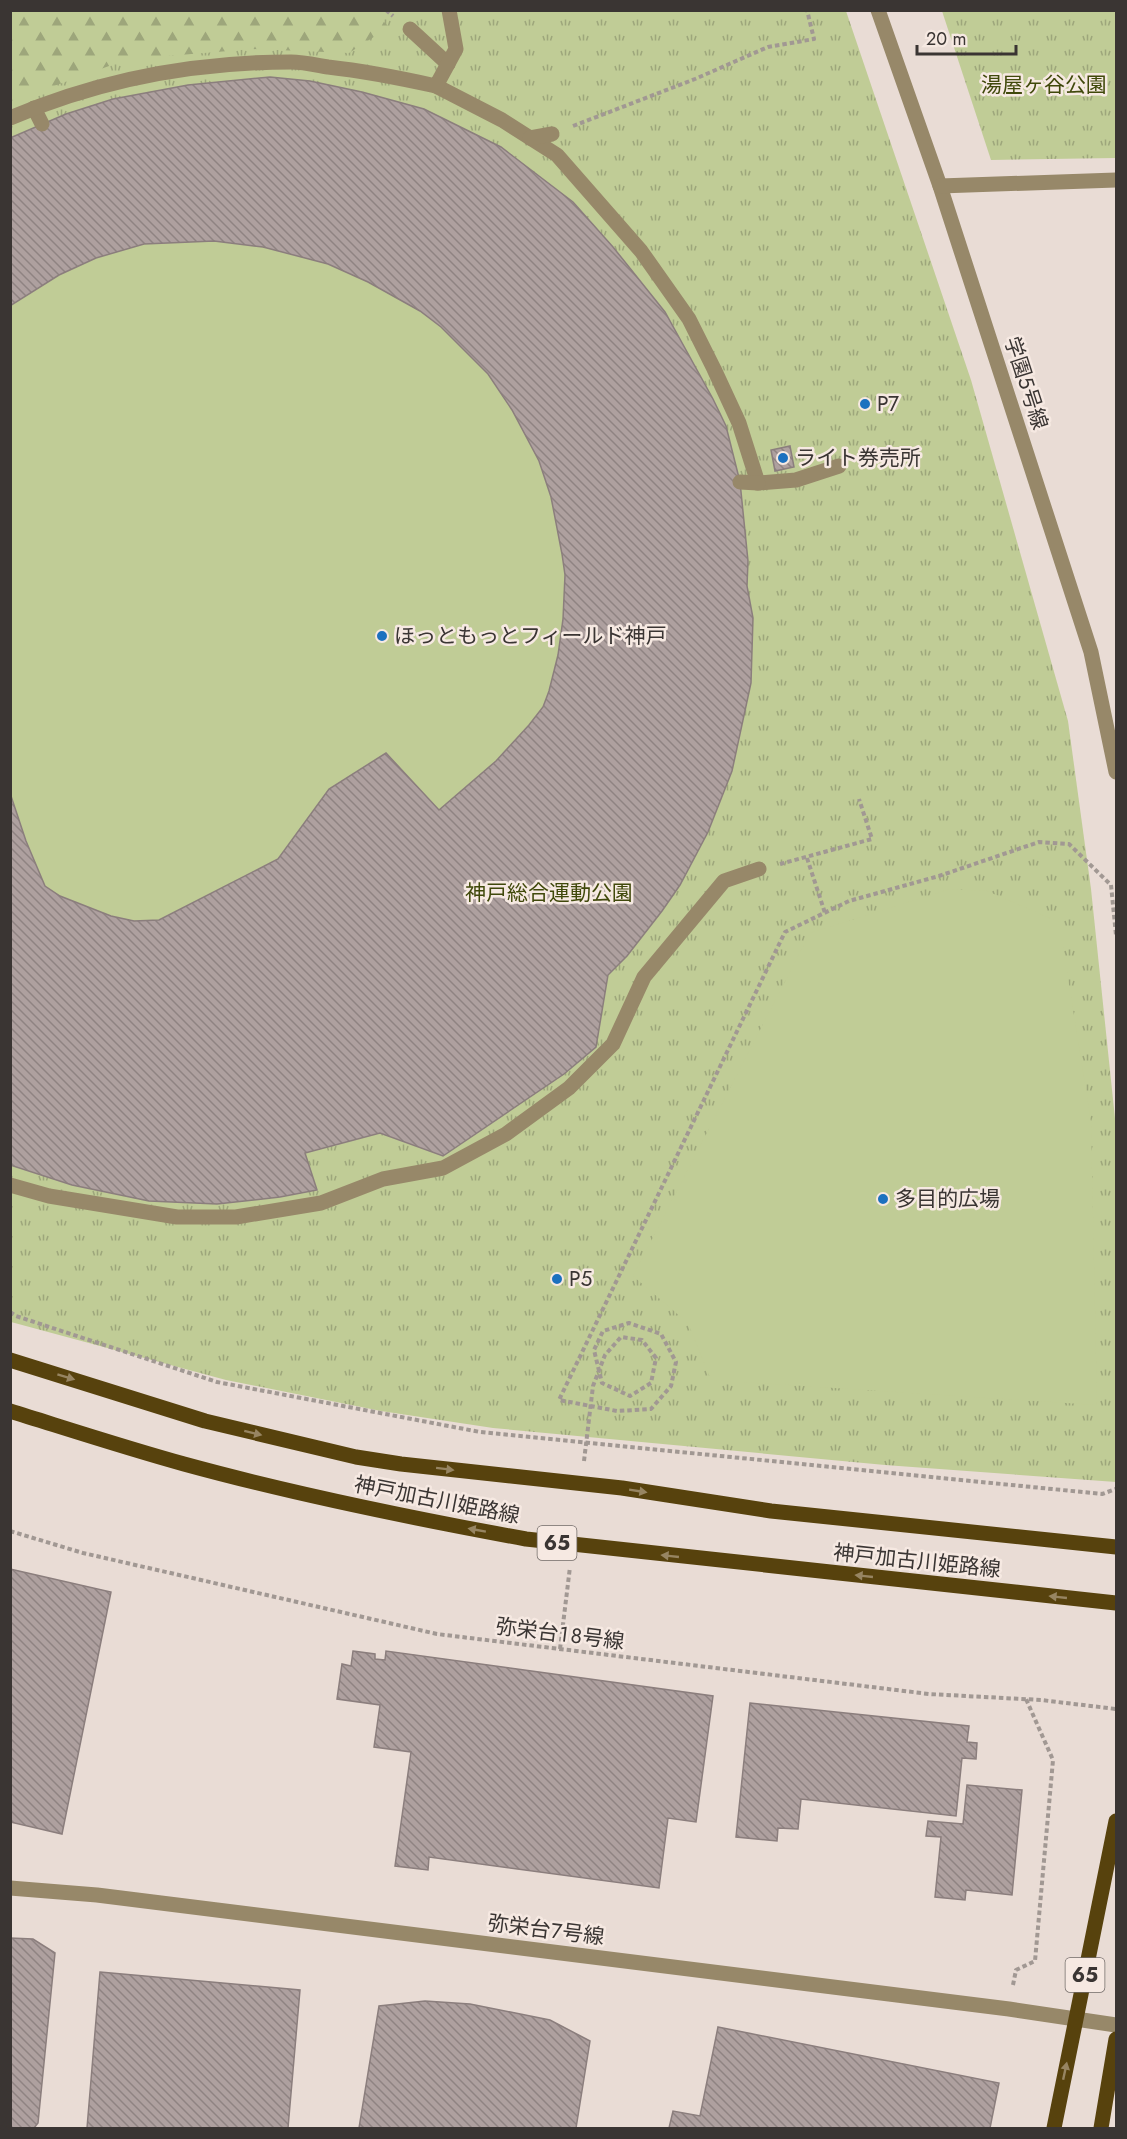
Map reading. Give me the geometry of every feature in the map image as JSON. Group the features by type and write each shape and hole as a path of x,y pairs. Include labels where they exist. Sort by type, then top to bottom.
{"main road":[{"name":"神戸加古川姫路線","path":"10,1360 205,1420 304,1445 378,1460 489,1475 622,1488 771,1511 1116,1547"},
{"name":"神戸加古川姫路線","path":"10,1411 188,1465 429,1521 526,1539 1116,1603"},
{"name":"65","path":"1054,2128 1116,1821"},
{"path":"1101,2128 1116,2039"}],"street":[{"path":"436,86 456,49 449,10"},
{"name":"学園５号線","path":"878,10 940,186 1091,652 1116,772"},
{"path":"410,29 448,64"},
{"path":"10,118 52,100 125,81 194,67 293,62 376,72 436,86 502,120 557,155 641,251 688,319 740,423 758,483"},
{"path":"34,108 42,124"},
{"path":"530,138 552,134"},
{"path":"940,186 1116,180"},
{"path":"740,482 796,480 838,466"},
{"path":"10,1185 49,1196 177,1216 236,1217 321,1203 383,1179 443,1168 506,1134 569,1088 613,1044 644,977 724,881 759,869"},
{"name":"弥栄台７号線","path":"10,1888 96,1895 1009,2009 1116,2025"}],"path":[{"path":"552,134 695,79 768,47 814,39 807,10"},
{"path":"759,869 872,839 859,799"},
{"path":"605,1354 621,1337 642,1340 656,1358 651,1383 630,1396 602,1383 594,1350 603,1331 629,1323 661,1334 676,1362 671,1386 651,1409 617,1411 559,1400 785,932 849,901 939,876 1039,842 1069,844 1111,885 1116,934"},
{"path":"807,858 825,913"},
{"path":"10,1312 16,1316 217,1382 480,1432 1102,1494 1116,1489"},
{"name":"弥栄台１８号線","path":"10,1531 83,1553 437,1634 929,1694 1041,1700 1116,1709"},
{"path":"1009,2009 1016,1970 1035,1960 1053,1760 1026,1699"}],"green space":[{"name":"神戸総合運動公園","path":"10,11 846,11 971,380 1068,721 1091,889 1116,1128 1116,1482 885,1465 493,1428 381,1411 226,1380 11,1322"},
{"path":"11,11 373,11 389,27 349,53 253,49 120,62 11,104"},
{"name":"湯屋ヶ谷公園","path":"942,11 1116,11 1116,158 991,160"},
{"name":"ほっともっとフィールド神戸","path":"270,77 310,81 424,109 501,147 573,202 613,247 665,312 726,426 740,482 748,560 747,586 753,618 751,683 732,771 708,832 680,885 662,912 627,956 608,975 596,1047 564,1074 443,1156 380,1133 305,1153 317,1190 233,1203 169,1203 96,1191 11,1165 11,138 66,114 141,93 166,88"},
{"name":"多目的広場","path":"950,889 987,891 1059,922 1091,1122 1097,1405 711,1380 688,1323 633,1276 810,933"}],"building":[{"path":"270,77 310,81 424,109 501,147 573,202 613,247 665,312 726,426 740,482 748,561 747,586 753,618 751,683 732,771 708,832 680,885 662,911 627,956 608,975 596,1047 564,1074 443,1156 380,1133 305,1153 317,1190 280,1197 217,1204 149,1201 72,1185 10,1165 10,793 26,841 45,886 60,896 111,916 134,921 159,920 278,859 329,789 386,753 439,810 496,761 543,707 558,655 563,619 565,575 562,554 551,497 539,461 512,410 488,374 441,327 420,311 368,282 328,264 263,247 214,241 144,244 96,258 59,275 10,306 10,138 66,114 113,99 188,85"},
{"name":"ライト券売所","path":"790,446 794,467 775,471 771,450"},
{"path":"10,1569 111,1592 62,1834 10,1822"},
{"path":"353,1651 375,1654 375,1659 385,1660 386,1651 713,1696 696,1822 668,1818 659,1888 429,1857 428,1870 395,1866 411,1752 374,1747 380,1705 337,1699 342,1664 351,1666"},
{"path":"750,1703 969,1726 967,1742 977,1743 976,1759 962,1758 956,1816 801,1799 798,1829 778,1828 777,1841 736,1837"},
{"path":"967,1785 1022,1790 1012,1895 966,1890 965,1900 935,1897 941,1837 926,1836 928,1821 963,1824"},
{"path":"10,1938 33,1939 55,1953 38,2123 34,2128 10,2128"},
{"path":"100,1972 300,1990 288,2128 87,2128"},
{"path":"425,2001 470,2004 550,2020 590,2041 576,2128 359,2128 379,2006"},
{"path":"718,2027 999,2083 990,2128 669,2128 673,2111 700,2116"}],"place":[{"name":"P7","path":"865,404"},
{"name":"ライト券売所","path":"783,458"},
{"name":"ほっともっとフィールド神戸","path":"382,636"},
{"name":"多目的広場","path":"883,1199"},
{"name":"P5","path":"557,1279"}]}
